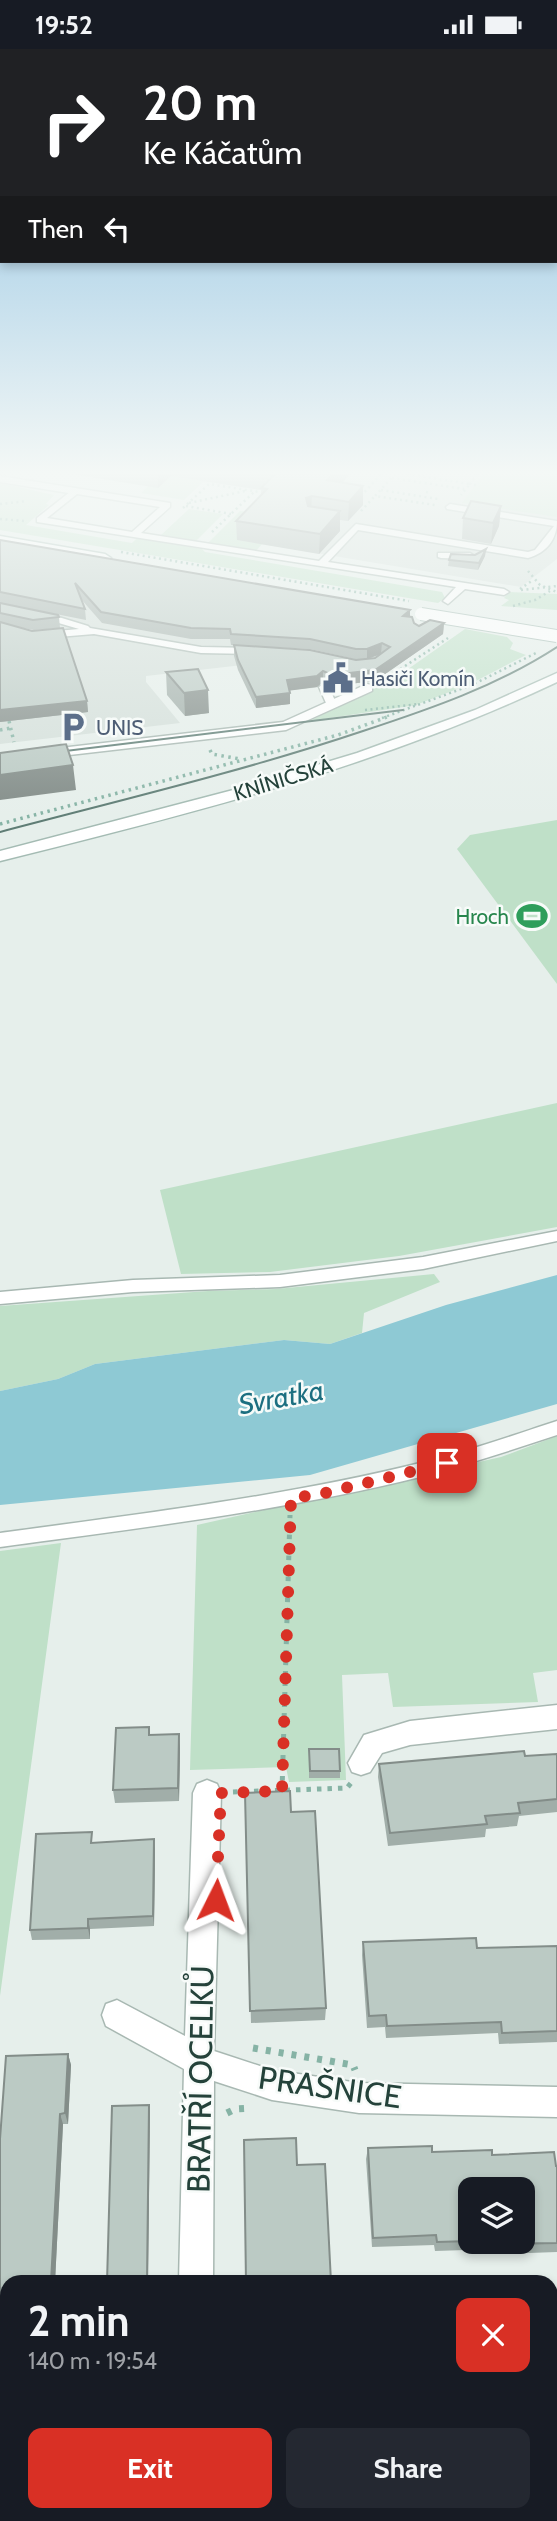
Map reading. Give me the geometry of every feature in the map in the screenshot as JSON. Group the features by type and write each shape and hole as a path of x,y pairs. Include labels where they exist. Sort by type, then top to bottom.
{"street":[{"path":"417,609 557,636"},
{"name":"KNÍNIČSKÁ","path":"0,856 239,793 368,753 480,713 557,677"},
{"path":"0,759 286,726 368,688"},
{"path":"361,1762 373,1744 410,1733 557,1717"},
{"name":"BRATŘÍ OCELKŮ","path":"196,2275 207,1793"},
{"name":"PRAŠNICE","path":"117,2015 199,2061 272,2085 359,2098 557,2102"}],"lane":[{"path":"448,601 459,589"},
{"path":"486,589 504,592"},
{"path":"0,607 39,614 94,631"},
{"path":"31,624 94,631 201,650 267,651"},
{"path":"0,629 34,636 94,631"},
{"path":"324,687 331,703"},
{"path":"0,1298 133,1286 280,1280 423,1263 557,1236"},
{"path":"0,1540 321,1494 497,1450 557,1428"}],"path":[{"path":"314,589 417,609"},
{"path":"547,590 516,591 557,591"},
{"path":"505,608 529,603 547,590"},
{"path":"0,730 11,728"},
{"path":"282,1791 291,1498"},
{"path":"207,1793 347,1788 355,1779 361,1762"},
{"path":"244,2046 353,2065 359,2077"},
{"path":"224,2115 235,2109 264,2111"}],"shaded area":[{"path":"0,589 209,589 443,634 375,681 295,690 279,661 146,676 146,682 180,723 0,744"}],"green space":[{"path":"356,589 426,589 442,592 445,598 438,603"},
{"path":"509,592 557,594 557,610 501,606 509,600 504,598"},
{"path":"465,629 507,637 513,643 510,649 526,655 470,684 416,705 310,721 401,674"},
{"name":"Hroch","path":"557,820 557,984 457,849 470,835"},
{"path":"557,1103 557,1227 399,1256 270,1272 181,1274 160,1190"},
{"path":"434,1274 440,1282 364,1313 362,1333 330,1344 284,1340 95,1364 58,1379 0,1391 0,1306 208,1291 276,1289"},
{"path":"557,1436 557,1670 533,1673 538,1702 393,1707 388,1673 342,1675 346,1780 289,1782 286,1767 190,1770 197,1525 501,1457"},
{"path":"61,1543 0,1996 0,1551"}],"water":[{"name":"Svratka","path":"557,1275 557,1404 310,1475 0,1505 0,1391 58,1379 95,1364 284,1340 330,1344 446,1305"}],"building":[{"path":"0,589 77,589 85,609 0,592"},
{"path":"81,589 289,589 410,610 403,616 412,617 414,623 419,626 430,620 444,623 375,670 332,675 323,671 317,676 287,680 290,693 256,697 238,660 234,645 310,650 356,660 375,658 390,647 382,643 367,649 356,649 310,639 231,634 230,629 191,628 101,612"},
{"path":"0,603 59,617 33,620 0,613"},
{"path":"0,622 32,631 63,628 87,701 0,710"},
{"path":"198,669 208,690 184,693 166,672"},
{"path":"66,744 73,765 0,775 0,753"},
{"path":"149,1727 149,1735 179,1734 178,1788 113,1790 116,1728"},
{"path":"309,1749 339,1749 340,1771 310,1771"},
{"path":"524,1751 525,1756 557,1754 557,1799 518,1803 520,1813 485,1816 487,1824 390,1833 379,1764"},
{"path":"290,1791 291,1812 315,1811 326,2008 250,2011 245,1793"},
{"path":"92,1832 91,1843 154,1839 153,1916 88,1919 88,1928 30,1930 36,1834"},
{"path":"476,1938 477,1948 557,1946 557,2031 502,2033 501,2022 387,2026 386,2015 369,2016 363,1942"},
{"path":"68,2054 65,2113 60,2114 51,2275 0,2275 0,2139 6,2056"},
{"path":"149,2105 147,2275 107,2275 112,2106"},
{"path":"296,2138 297,2165 325,2164 331,2275 246,2275 244,2140"},
{"path":"432,2146 432,2152 492,2150 492,2155 554,2152 557,2166 557,2243 535,2243 535,2177 458,2177 458,2241 437,2242 436,2235 373,2238 368,2148"}],"tram line":[{"path":"0,832 228,772 388,723 487,685 557,647"},
{"path":"49,753 403,710"}],"place":[{"name":"Hasiči Komín","path":"338,678"},
{"name":"UNIS","path":"73,727"},
{"name":"Hroch","path":"532,916"}],"route":[{"path":"216,1900 221,1793 282,1791 291,1498 321,1494 447,1463"}]}
